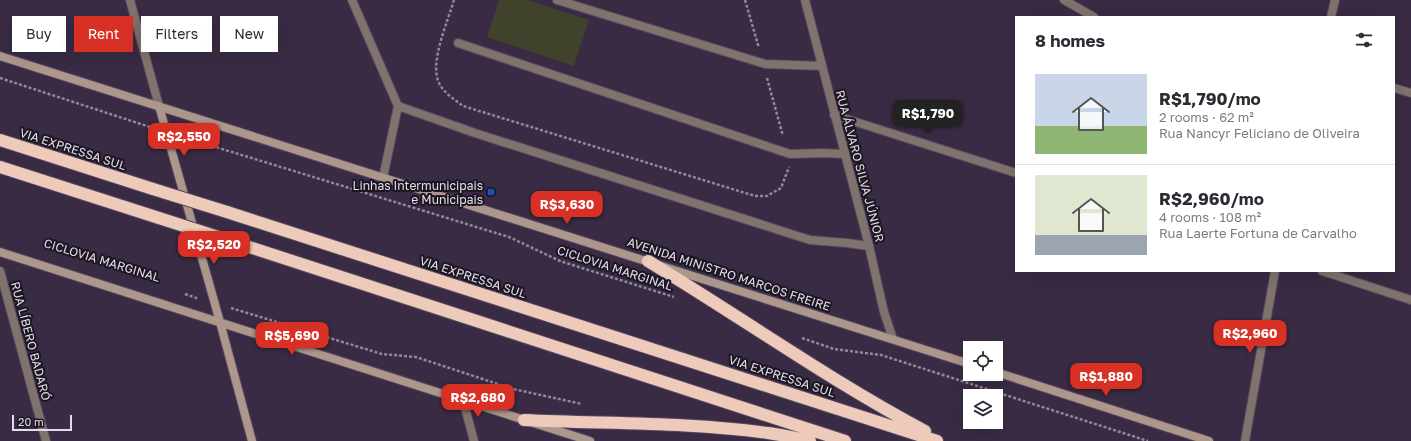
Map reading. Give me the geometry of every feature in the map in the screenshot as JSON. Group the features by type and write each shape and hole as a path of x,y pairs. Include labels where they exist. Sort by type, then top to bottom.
{"highway":[{"name":"VIA EXPRESSA SUL","path":"0,140 938,441"},
{"path":"0,167 845,441"},
{"path":"648,261 719,304 775,342 882,409 944,441"},
{"path":"524,420 671,425 768,433 810,441"}],"main road":[{"name":"AVENIDA MINISTRO MARCOS FREIRE","path":"0,56 963,362"},
{"path":"158,106 215,303 252,441"},
{"path":"0,252 590,441"},
{"path":"1003,374 1210,441"}],"street":[{"path":"130,0 158,106"},
{"path":"352,0 398,106 383,178"},
{"path":"557,0 765,64 822,66"},
{"name":"RUA ÁLVARO SILVA JÚNIOR","path":"805,0 869,246 884,312 893,339"},
{"path":"1064,0 1092,16"},
{"path":"1331,16 1335,0"},
{"path":"458,43 790,154 845,154"},
{"path":"1395,88 1411,93"},
{"path":"398,106 475,133 810,240 869,246"},
{"path":"834,115 1015,173"},
{"name":"RUA LÍBERO BADARÓ","path":"0,271 46,441"},
{"path":"1245,441 1275,272"},
{"path":"1325,272 1411,300"},
{"path":"463,400 474,441"}],"path":[{"name":"CICLOVIA MARGINAL","path":"0,78 166,132 510,237 560,261 676,298"},
{"path":"184,294 382,354 416,357 512,389 586,405"},
{"path":"775,342 792,335 834,349 881,355 1148,441"}],"green space":[{"path":"499,0 528,0 589,20 574,66 487,37"}],"place":[{"name":"Linhas Intermunicipais e Municipais","path":"491,192"}]}
